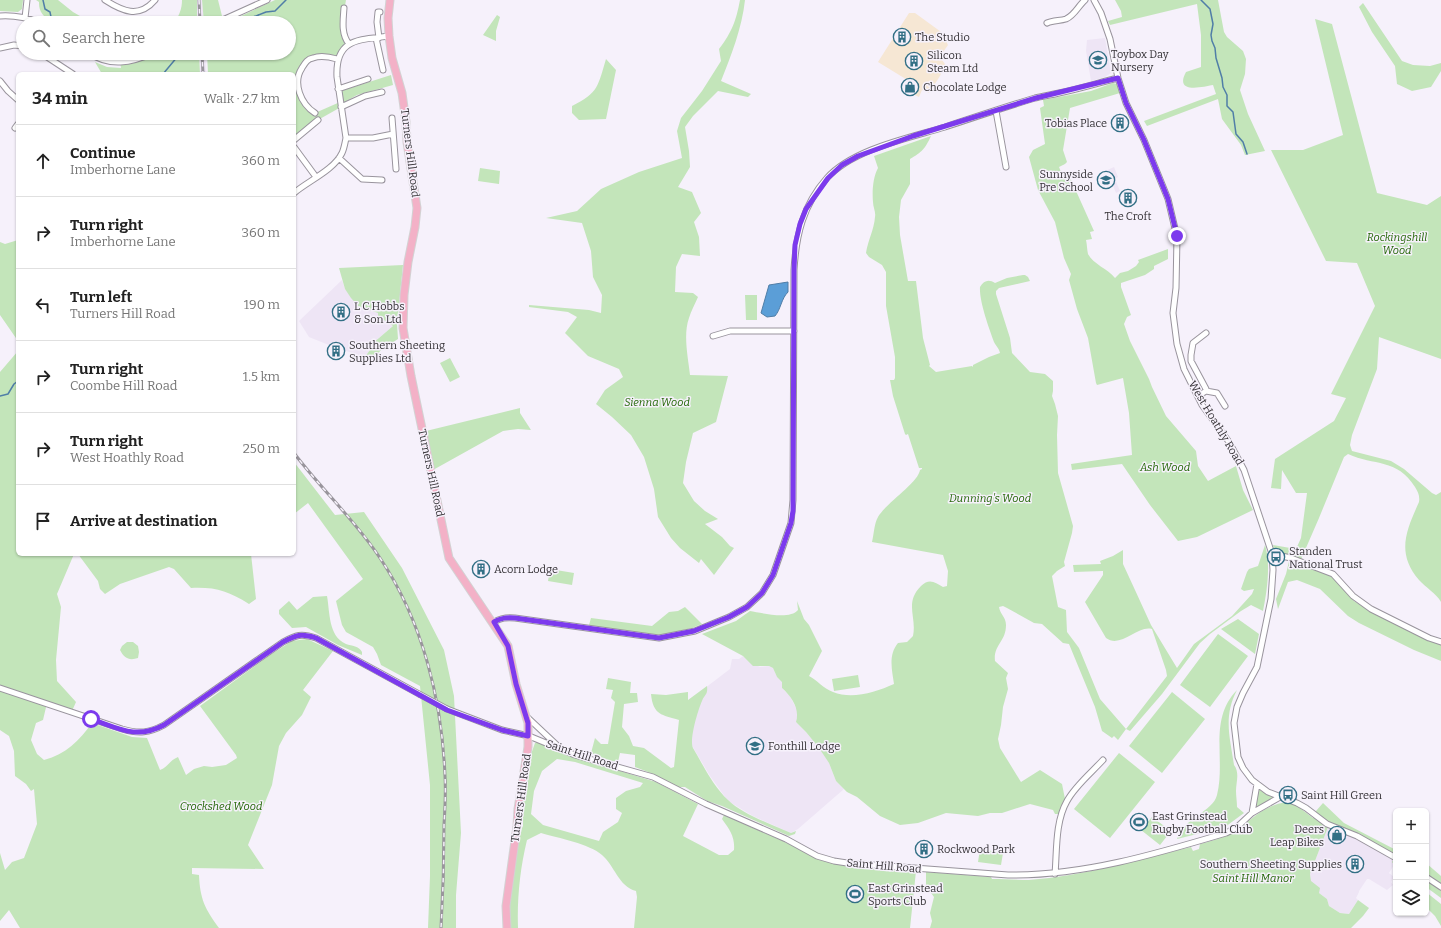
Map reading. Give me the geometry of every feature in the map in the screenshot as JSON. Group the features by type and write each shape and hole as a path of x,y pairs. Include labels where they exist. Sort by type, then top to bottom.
{"main road":[{"name":"Turners Hill Road","path":"390,0 388,12 389,36 392,58 402,93 407,142 417,208 408,262 402,328 411,376 449,558 494,622 508,646 516,684 526,715 528,747 518,810 517,833 506,906 507,928"}],"street":[{"path":"26,16 27,0"},
{"path":"106,0 122,10 135,12 147,7 154,0"},
{"path":"232,16 267,0"},
{"path":"1047,23 1067,18 1073,14 1079,5 1085,0"},
{"name":"West Hoathly Road","path":"1094,0 1101,13 1110,39 1118,78 1126,103 1144,140 1168,199 1177,236 1176,288 1173,313 1177,344 1184,369 1202,405 1229,442 1244,470 1272,554 1272,584 1269,614 1257,666 1237,707 1234,723 1238,757 1243,768 1257,784 1268,792 1297,803 1327,824 1357,836 1393,856"},
{"path":"344,8 343,33 349,44"},
{"path":"380,12 378,12 377,38 383,70"},
{"path":"0,16 16,16"},
{"path":"296,192 326,169 339,158 342,153 346,138 336,69 339,55 349,44 365,38 389,36"},
{"path":"0,48 16,45"},
{"path":"315,113 310,110 300,95 298,76 300,70 306,61 313,57 337,59"},
{"path":"52,60 70,72"},
{"path":"102,60 120,63 134,60"},
{"path":"494,622 506,617 659,638 694,631 729,617 747,607 762,593 773,575 791,523 793,511 795,245 800,224 806,209 828,178 842,165 858,156 885,145 1036,98 1118,78"},
{"path":"338,89 368,79"},
{"path":"0,82 16,98"},
{"path":"341,107 365,96 382,92"},
{"path":"310,110 310,116"},
{"path":"996,111 1006,167"},
{"path":"392,118 396,169"},
{"path":"296,138 318,120"},
{"path":"346,138 373,138 393,134"},
{"path":"296,150 316,177"},
{"path":"339,158 362,179 382,180"},
{"path":"713,336 730,331 794,331"},
{"path":"1206,333 1193,343 1191,361 1206,391"},
{"path":"1198,396 1206,391 1217,393 1225,406"},
{"path":"1272,554 1291,558 1333,574 1354,596 1371,609 1428,638 1441,642"},
{"name":"Saint Hill Road","path":"0,688 122,730 144,733 153,731 164,725 283,642 294,636 306,635 316,638 447,710 502,730 528,736 575,755 653,777 712,807 786,839 817,856 834,861 923,870 1008,876 1055,874 1160,852 1226,833 1236,828 1252,814 1280,797"},
{"path":"526,715 562,750"},
{"path":"1055,874 1059,827 1063,808 1072,794 1104,760"},
{"path":"1252,814 1257,784"},
{"path":"1429,879 1441,887"}],"shaded area":[{"path":"197,0 202,0 203,16 197,16"},
{"path":"909,13 915,13 948,37 946,41 948,45 941,55 937,53 945,64 940,76 929,93 922,90 919,97 904,90 909,81 878,62"},
{"name":"Toybox Day Nursery","path":"1105,38 1111,73 1105,77 1091,81 1086,51 1087,40"},
{"path":"199,60 205,60 206,72 200,72"},
{"name":"Sunnyside Pre School","path":"1114,167 1118,177 1115,179 1120,191 1116,193 1111,181 1102,183 1098,182 1096,179 1101,173"},
{"path":"342,280 345,289 358,306 378,313 378,316 393,326 372,344 372,347 365,357 340,349 337,355 332,353 334,347 309,337 299,321"},
{"name":"Fonthill Lodge","path":"743,656 750,662 760,667 769,666 773,668 777,677 783,682 782,688 790,696 798,712 796,722 819,748 829,763 836,781 844,789 798,829 791,833 753,816 728,801 710,776 691,744 687,744 688,701 730,669 732,659 739,659"},
{"path":"1328,827 1366,842 1393,858 1393,867 1389,873 1393,876 1391,882 1393,885 1387,890 1367,879 1359,891 1356,898 1358,900 1349,914 1340,913 1329,906 1327,899 1319,893 1311,882 1310,874"}],"green space":[{"path":"0,0 23,0 22,9 18,12 0,11"},
{"path":"36,0 58,0 80,16 44,16 40,10 39,2"},
{"path":"182,0 197,0 197,16 178,16"},
{"path":"202,0 218,0 222,16 203,16"},
{"path":"275,0 346,0 343,18 349,44 337,59 313,57 300,70 300,95 315,113 340,102 341,107 318,120 296,138 296,72 208,72 207,60 296,60 296,16 241,16"},
{"name":"Sienna Wood","path":"740,0 745,0 744,10 739,31 721,81 751,94 748,97 718,91 693,116 685,127 690,167 678,187 692,192 701,213 694,222 699,237 700,256 682,254 676,267 675,292 693,293 698,297 690,315 686,332 686,346 690,375 728,376 716,422 693,433 683,483 694,501 705,511 718,519 705,524 734,548 714,575 701,559 699,563 680,548 671,538 658,517 654,489 644,457 631,435 596,404 605,390 623,377 619,369 588,356 565,333 577,317 568,312 529,307 529,305 589,310 601,313 602,295 593,277 591,251 582,223 546,218 577,211 601,189 639,172 682,158 677,131 681,118 702,91 721,61 719,49 733,26"},
{"path":"1115,0 1218,0 1224,32 1227,37 1243,51 1246,59 1245,74 1240,90 1248,114 1265,151 1245,155 1241,145 1222,119 1218,99 1147,126 1144,121 1216,94 1213,85 1191,88 1184,84 1183,79 1186,72 1201,67 1201,35 1197,4 1110,25 1108,21 1122,17 1121,11"},
{"path":"1363,3 1402,61 1413,65 1430,66 1441,63 1441,71 1431,87 1412,91 1397,84 1395,66 1372,32 1359,7"},
{"path":"497,15 500,17 496,31 496,41 483,35"},
{"name":"Rockingshill Wood","path":"1315,19 1332,24 1377,193 1427,205 1441,196 1441,359 1379,337 1377,369 1352,435 1350,445 1352,451 1391,461 1404,469 1432,493 1436,495 1441,492 1441,602 1419,580 1407,560 1405,551 1407,532 1419,502 1415,487 1401,471 1393,467 1348,454 1344,457 1299,564 1331,575 1354,601 1370,611 1427,640 1441,645 1441,661 1414,650 1359,623 1348,616 1320,589 1297,580 1288,582 1278,609 1276,599 1286,574 1290,557 1275,554 1273,545 1296,549 1301,538 1307,493 1296,493 1282,470 1281,489 1271,488 1275,459 1334,421 1346,398 1331,394 1375,306 1357,263 1326,261 1271,150 1303,150 1343,135"},
{"path":"606,59 616,70 606,119 579,120 572,113 572,106 588,97 593,92 599,82"},
{"path":"120,60 199,60 200,72 101,72 95,62 107,67 121,68"},
{"path":"391,75 393,85 357,95 343,103 341,91"},
{"name":"Ash Wood","path":"1113,83 1117,84 1120,93 1070,108 1063,150 1067,162 1059,167 1063,174 1068,173 1094,231 1090,232 1092,239 1086,240 1090,258 1115,278 1120,273 1128,271 1136,266 1139,262 1138,260 1168,249 1168,259 1154,266 1154,269 1145,275 1121,283 1131,315 1127,317 1124,324 1130,341 1166,416 1196,451 1198,466 1208,481 1236,466 1243,490 1253,510 1197,537 1178,541 1150,505 1122,464 1072,470 1071,464 1132,455 1129,413 1123,378 1097,385 1096,383 1088,338 1077,309 1069,280 1071,274 1064,258 1055,222 1038,190 1029,157 1033,150 1045,144 1040,108 1044,106 1043,100 1091,91"},
{"name":"Dunning's Wood","path":"931,136 923,150 910,159 910,184 901,200 899,217 900,235 908,281 916,281 923,338 929,366 936,372 973,367 973,365 1000,353 994,342 985,314 981,300 980,287 987,281 995,283 1007,278 1023,275 1028,277 1030,281 999,288 996,291 996,294 1010,338 1012,353 1030,372 1045,374 1053,381 1052,396 1058,416 1058,473 1073,526 1064,562 1065,566 1052,576 1058,607 1066,610 1067,632 1079,648 1100,699 1126,729 1118,740 1114,736 1112,738 1102,731 1095,707 1069,644 1063,643 1042,624 1034,623 1003,606 999,607 1006,625 1004,636 996,651 995,661 1008,673 1006,678 1008,689 1003,707 998,739 1000,748 1021,782 1040,770 1062,784 1065,799 1059,814 1055,814 1053,810 1030,804 1002,813 990,813 978,816 946,813 918,823 900,825 880,816 857,797 847,792 836,781 829,763 819,748 796,722 796,708 789,695 782,688 782,682 777,677 773,668 769,666 753,666 743,656 702,634 736,621 750,611 776,615 789,615 798,610 797,601 804,619 809,625 822,651 809,676 833,692 848,695 864,694 880,690 894,684 892,673 893,652 898,643 907,642 913,636 914,623 912,604 916,592 921,586 929,581 935,582 943,587 947,586 948,571 943,555 872,542 875,526 882,511 914,481 922,469 919,468 908,434 905,434 893,396 890,380 894,380 895,378 895,357 886,306 886,272 882,265 869,257 866,253 875,215 873,189 878,168 874,156"},
{"path":"480,168 500,171 499,184 478,181"},
{"path":"16,241 16,338 0,315 0,242 5,244"},
{"path":"403,265 397,324 398,339 381,350 370,363 365,357 372,347 372,344 393,326 378,316 378,313 358,306 345,289 339,268"},
{"path":"745,295 757,295 757,320 746,320"},
{"name":"Crockshed Wood","path":"16,353 16,556 73,556 57,594 61,607 56,660 57,681 76,702 72,711 47,703 43,720 36,723 31,740 37,754 44,760 59,754 71,746 82,736 92,723 132,737 147,738 160,770 178,757 186,775 194,769 204,766 212,767 226,765 237,758 236,755 200,706 270,655 292,641 307,639 333,651 303,690 311,697 302,715 286,733 279,746 272,785 248,845 264,869 192,868 192,874 199,875 204,903 219,928 20,928 9,910 0,921 0,853 5,870 12,862 24,858 37,824 34,789 31,791 26,784 15,776 14,751 9,736 0,730 0,372"},
{"path":"450,358 460,377 450,382 440,363"},
{"path":"520,408 520,413 531,430 518,429 503,431 433,470 426,431"},
{"path":"296,465 335,515 364,512 402,568 444,650 454,696 461,833 456,895 456,928 428,928 430,876 430,785 420,686 381,665 373,647 346,632 342,625 336,601 363,579 308,503 296,512"},
{"path":"1265,545 1268,569 1263,611 1251,605 1210,634 1200,643 1162,694 1130,731 1126,729 1167,676 1166,670 1152,629 1141,630 1117,641 1112,641 1106,638 1085,602 1103,575 1103,571 1074,572 1073,565 1101,564 1100,561 1123,550 1123,564 1151,625 1177,668 1194,644 1232,616 1252,594 1254,589 1244,591 1241,589 1249,569 1258,566"},
{"path":"79,556 251,556 256,599 249,604 235,596 215,589 191,588 174,569 169,567 120,584 105,594 100,589 98,581"},
{"path":"550,569 574,573 572,585 548,581"},
{"path":"327,596 333,630 340,640 346,644 359,648 362,655 338,645 306,627 292,628 279,614 279,610 289,601 297,610 313,597"},
{"path":"685,607 702,624 692,628 662,635 599,628 589,625 591,618 652,626 669,612 678,611"},
{"path":"1238,619 1259,634 1255,654 1221,629"},
{"path":"1218,634 1248,656 1210,707 1180,685"},
{"path":"127,642 133,642 138,646 138,658 129,659 122,653 120,650"},
{"path":"858,675 860,687 834,691 832,679"},
{"path":"608,678 631,682 630,693 637,693 638,702 624,704 622,727 629,736 633,746 644,748 671,768 674,767 679,720 659,713 654,706 651,694 666,695 688,692 688,700 707,686 707,693 702,701 696,718 692,744 713,782 728,800 741,810 791,833 796,831 795,834 789,836 722,806 707,801 685,787 678,787 635,767 635,755 620,753 618,762 608,760 591,753 595,738 601,744 608,744 615,702 611,698 613,690 606,689"},
{"path":"1237,690 1230,709 1229,727 1234,765 1237,771 1237,807 1244,813 1225,827 1177,839 1185,826 1210,806 1217,795 1220,768 1220,727 1228,702"},
{"path":"1172,692 1205,719 1162,773 1129,746"},
{"path":"538,742 565,755 656,782 698,804 683,836 719,855 728,855 734,850 734,841 722,819 724,815 783,841 820,860 916,871 910,928 634,928 637,897 636,891 625,885 602,855 590,848 541,833 527,840 522,862 518,906 518,928 511,928 510,891 523,826 521,810 529,760 535,743","holes":["557,759 575,762 643,783 640,787 626,791 616,798 616,809 622,813 618,822 603,832 599,841 543,825 531,814 534,791 542,771"]},
{"path":"1119,753 1155,782 1110,838 1074,809"},
{"path":"1258,789 1272,797 1272,800 1255,810"},
{"name":"Saint Hill Manor","path":"1288,802 1296,805 1313,818 1316,811 1323,803 1344,823 1393,848 1393,858 1366,842 1328,827 1310,874 1311,881 1320,888 1319,893 1327,899 1329,906 1340,913 1349,914 1358,900 1369,908 1351,928 930,928 932,921 930,913 934,897 926,886 926,872 991,877 992,879 1029,880 1070,875 1191,847 1193,851 1199,849 1200,844 1219,839 1230,834 1263,810"},
{"path":"1152,817 1171,831 1160,845 1141,830"},
{"path":"980,849 1003,853 1001,865 978,862"},
{"path":"1429,866 1441,876 1441,898 1429,889"},
{"path":"1429,894 1441,904 1441,926 1429,910"}],"water":[{"path":"788,282 788,292 775,316 767,317 761,313 769,285"}],"waterway":[{"path":"43,0 45,9 50,12 51,16"},
{"path":"256,16 266,12 275,11 286,0"},
{"path":"1201,0 1210,9 1213,24 1211,35 1212,41 1215,48 1223,87 1227,95 1227,106 1233,112 1236,134 1243,142 1247,154"},
{"path":"165,72 175,60"},
{"path":"0,396 8,394 16,382"}],"railway":[{"path":"199,0 200,16"},
{"path":"202,60 203,72"},
{"path":"296,455 360,531 380,558 408,609 419,635 428,663 440,719 445,776 441,928"}],"place":[{"name":"The Studio","path":"902,37"},
{"name":"Toybox Day Nursery","path":"1098,60"},
{"name":"Silicon Steam Ltd","path":"914,61"},
{"name":"Chocolate Lodge","path":"910,87"},
{"name":"Tobias Place","path":"1120,123"},
{"name":"Sunnyside Pre School","path":"1106,180"},
{"name":"The Croft","path":"1128,198"},
{"name":"L C Hobbs & Son Ltd","path":"341,312"},
{"name":"Southern Sheeting Supplies Ltd","path":"336,351"},
{"name":"Standen National Trust","path":"1276,557"},
{"name":"Acorn Lodge","path":"481,569"},
{"name":"Fonthill Lodge","path":"755,746"},
{"name":"Saint Hill Green","path":"1288,795"},
{"name":"East Grinstead Rugby Football Club","path":"1139,822"},
{"name":"Deers Leap Bikes","path":"1337,835"},
{"name":"Rockwood Park","path":"924,849"},
{"name":"Southern Sheeting Supplies","path":"1355,864"},
{"name":"East Grinstead Sports Club","path":"855,894"}],"route":[{"path":"91,719 122,730 137,733 153,731 164,725 283,642 294,636 306,635 316,638 447,710 502,730 528,736 528,723 516,684 508,646 494,622 499,619 506,617 515,618 659,638 694,631 729,617 747,607 762,593 773,575 791,523 793,511 794,270 795,245 800,224 806,209 828,178 842,165 858,156 885,145 1036,98 1118,78 1126,103 1144,140 1168,199 1177,236"}]}
